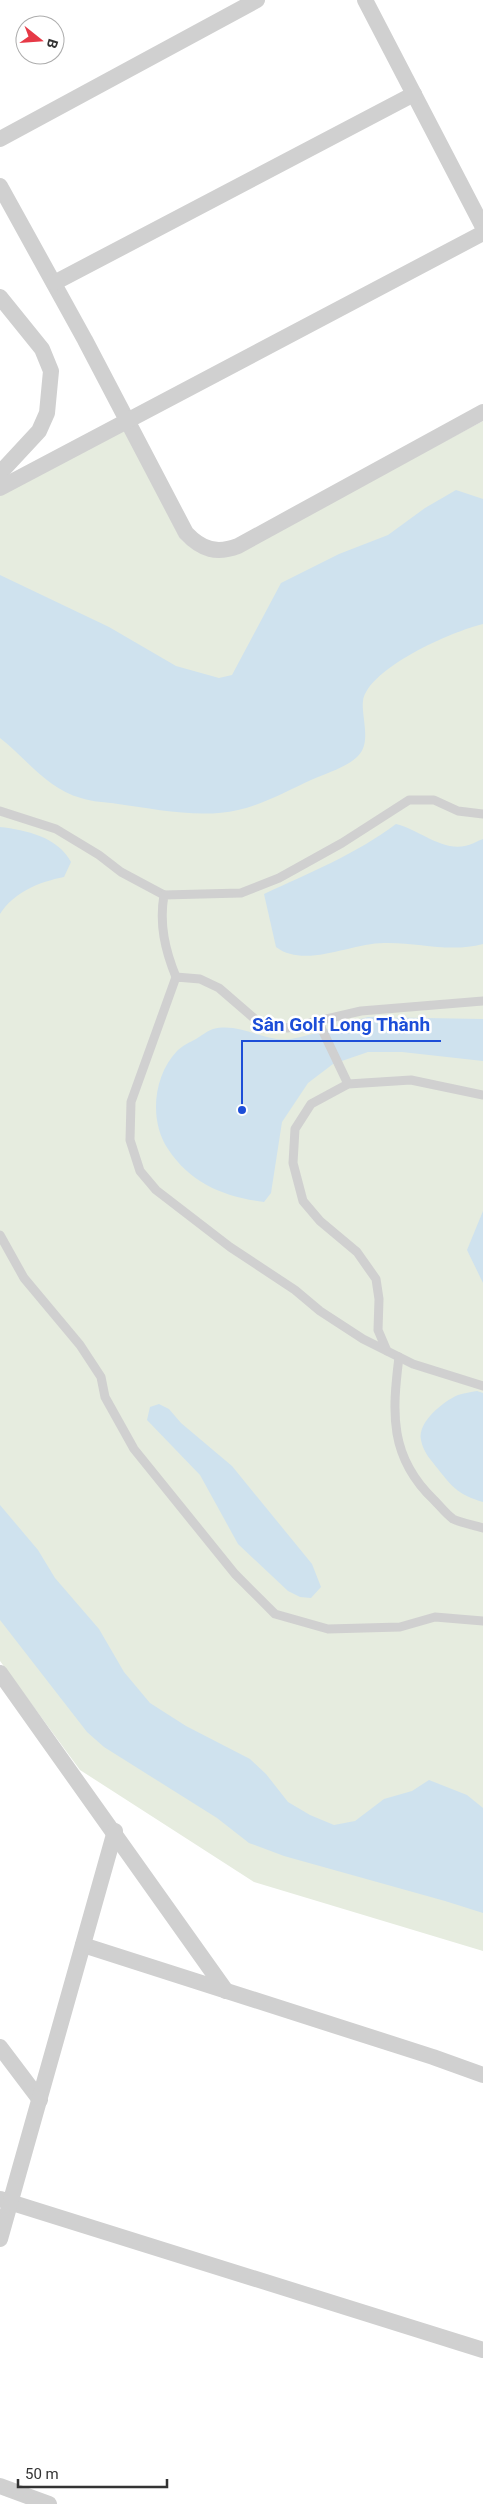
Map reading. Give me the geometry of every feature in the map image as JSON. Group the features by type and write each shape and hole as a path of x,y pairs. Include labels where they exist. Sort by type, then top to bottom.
{"street":[{"path":"0,140 258,0"},
{"path":"365,0 483,227"},
{"path":"54,282 414,94"},
{"path":"0,186 54,282 186,534 195,542 214,551 231,549 255,538 483,412"},
{"path":"0,488 483,233"},
{"path":"0,297 42,349 51,371 47,413 39,431 0,473"},
{"path":"0,1673 115,1831 226,1991"},
{"path":"0,2238 5,2201 40,2100 115,1831"},
{"path":"83,1945 483,2075"},
{"path":"0,2047 40,2100"},
{"path":"5,2201 483,2350"},
{"path":"0,2486 49,2504"}],"lane":[{"path":"0,811 56,829 99,855 121,872 164,895 240,893 279,878 342,843 409,800 434,800 458,811 483,814"},
{"path":"164,895 161,915 166,953 176,977 131,1102 130,1140 140,1171 156,1190 230,1247 295,1290 320,1311 363,1339 430,1370 483,1386"},
{"path":"176,977 200,979 219,988 256,1020 287,1028 319,1024 361,1011 483,1001"},
{"path":"319,1024 347,1080"},
{"path":"387,1351 378,1330 379,1299 376,1279 356,1252 320,1221 303,1201 293,1163 295,1129 311,1104 347,1080 411,1080 483,1095"},
{"path":"0,1235 24,1278 80,1345 101,1377 105,1397 134,1449 234,1574 275,1614 328,1629 400,1627 435,1617 483,1622"},
{"path":"399,1357 393,1405 397,1437 406,1464 427,1493 453,1518 483,1528"}],"shaded area":[{"path":"483,421 483,1951 254,1882 80,1770 0,1661 0,496 124,429 180,538 201,554 213,557 227,557"}],"water":[{"path":"456,490 483,499 483,624 452,634 433,643 395,664 380,676 368,689 363,701 365,737 362,751 348,764 275,797 238,810 209,814 178,812 90,800 69,794 47,780 0,738 0,575 109,627 176,666 219,678 232,675 281,583 339,554 388,535 425,508"},
{"path":"396,824 438,843 456,847 470,845 483,839 483,944 458,948 384,943 300,956 276,947 264,894 349,854"},
{"path":"0,827 40,836 58,846 71,862 64,877 28,889 12,900 0,914"},
{"path":"368,1017 483,1019 483,1061 402,1052 368,1052 333,1064 308,1083 282,1122 271,1193 264,1202 236,1197 210,1187 187,1171 168,1149 158,1125 156,1099 163,1073 169,1061 184,1046 213,1029 233,1028 272,1038 291,1039"},
{"path":"483,1211 483,1283 467,1250"},
{"path":"477,1391 483,1393 483,1502 468,1497 443,1476 428,1456 421,1440 423,1426 439,1407 458,1395"},
{"path":"159,1404 169,1409 181,1423 232,1466 312,1564 321,1587 311,1598 300,1597 288,1591 238,1544 200,1475 147,1420 150,1407"},
{"path":"0,1505 38,1550 55,1578 99,1629 124,1672 150,1703 186,1726 250,1759 266,1774 288,1802 310,1815 334,1825 355,1821 384,1799 412,1791 429,1780 467,1795 483,1808 483,1913 284,1856 249,1843 217,1818 104,1747 87,1732 0,1620"}],"place":[{"name":"Sân Golf Long Thành","path":"242,1110"}]}
